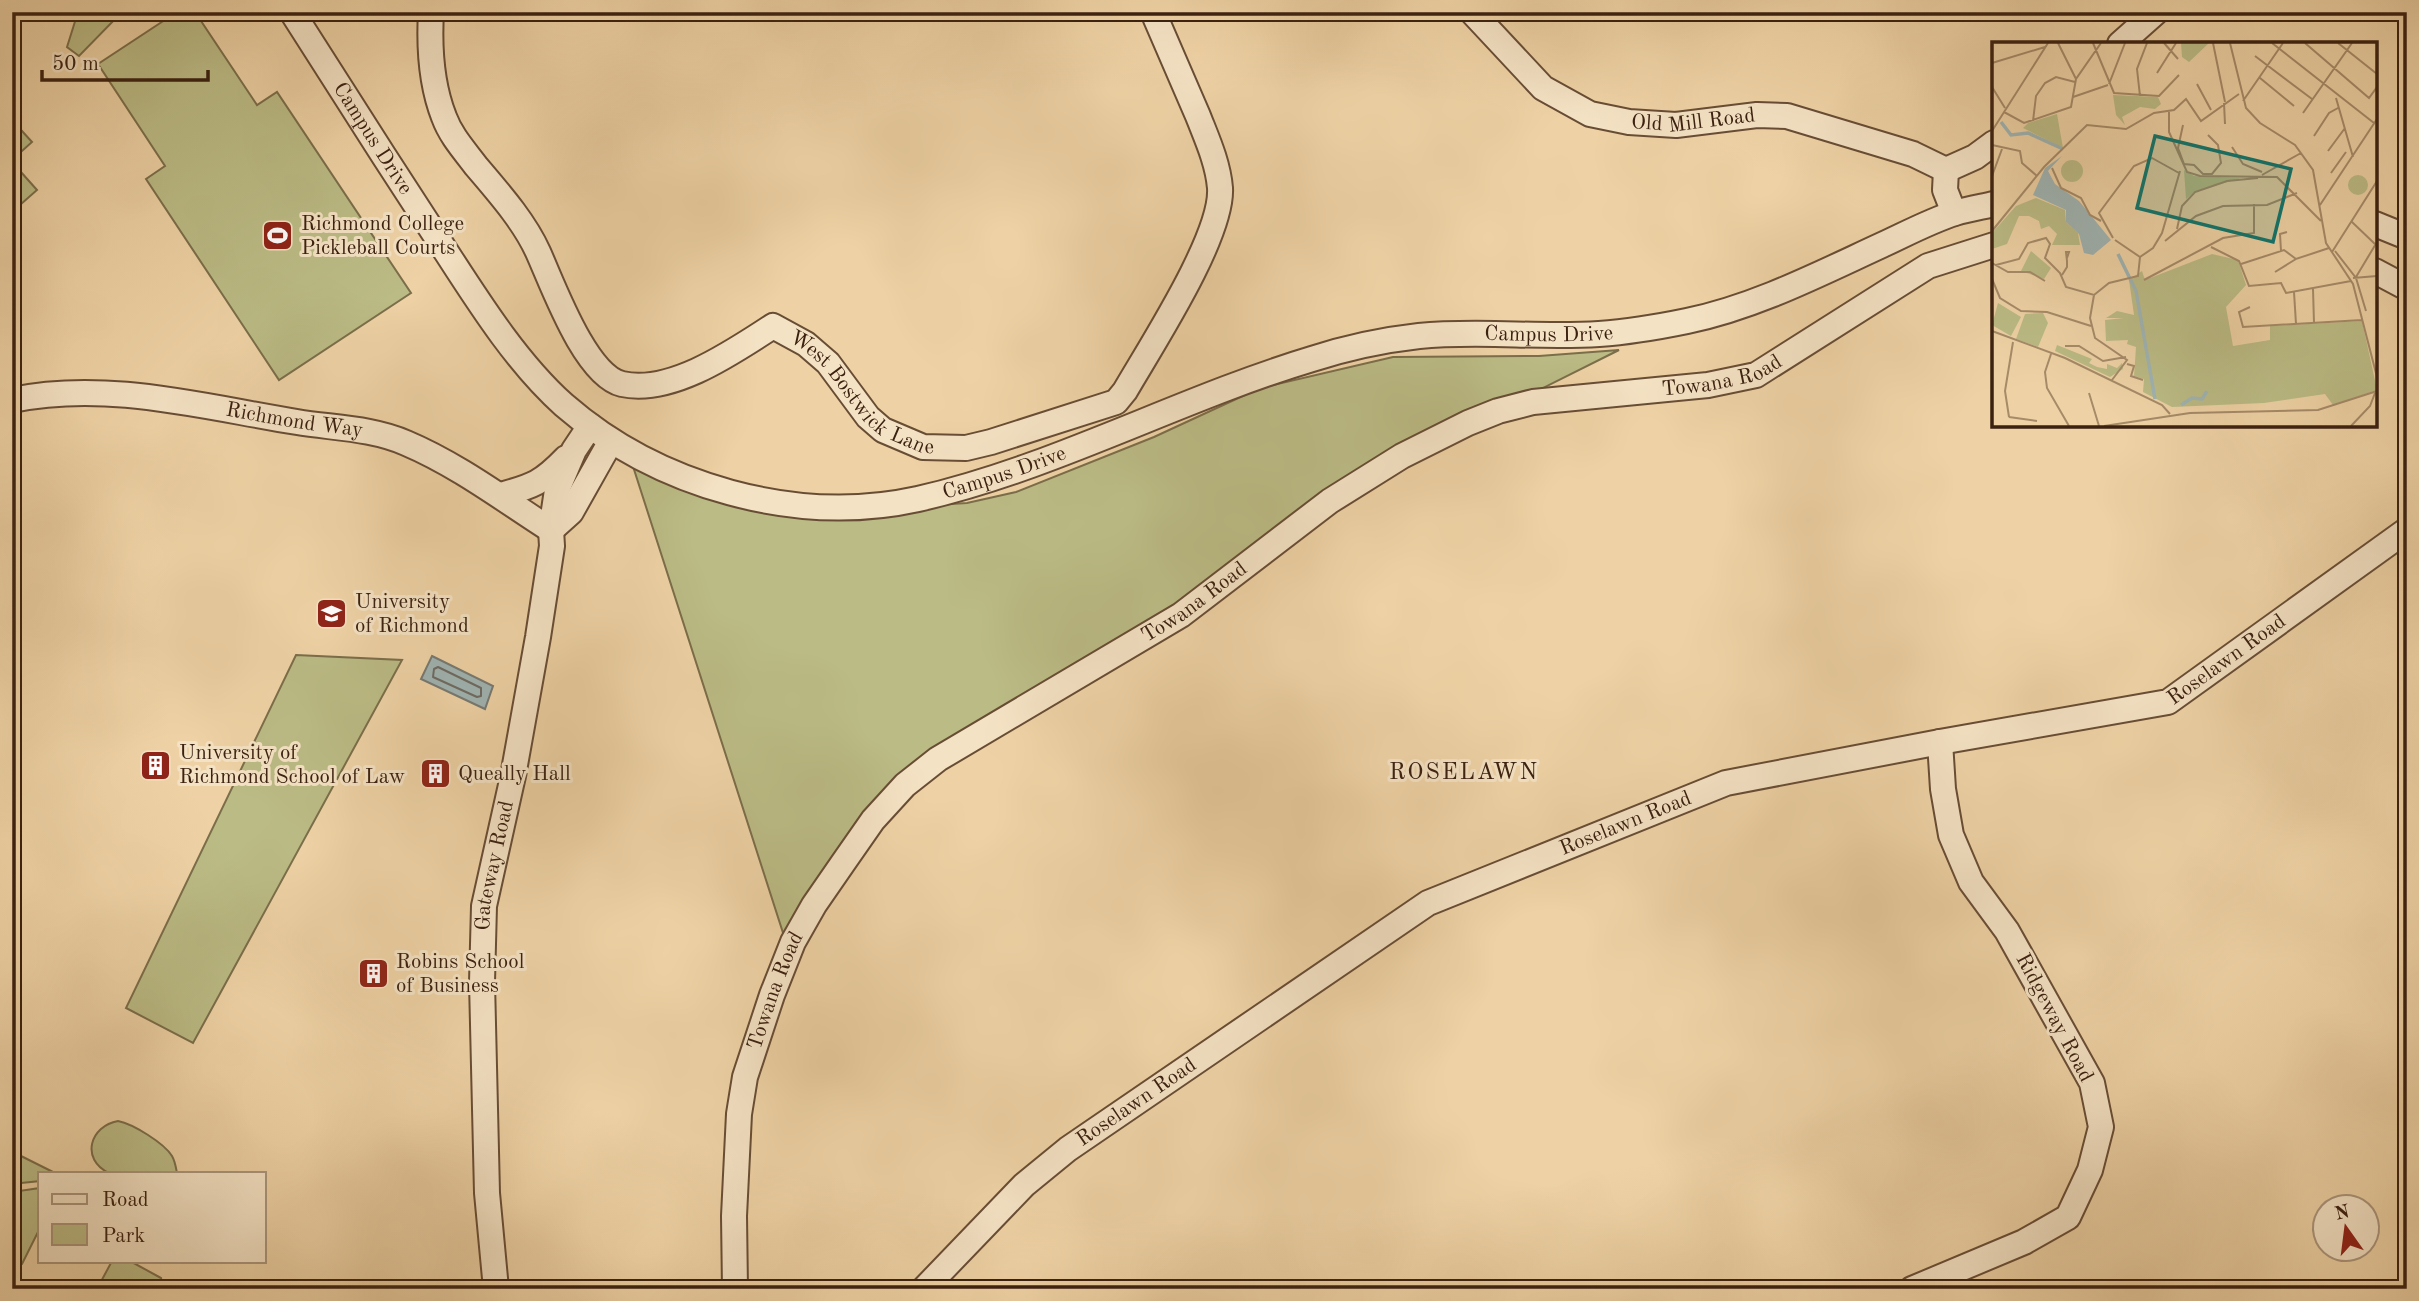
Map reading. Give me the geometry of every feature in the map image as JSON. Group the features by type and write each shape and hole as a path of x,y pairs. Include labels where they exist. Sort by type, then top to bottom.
{"street":[{"name":"Campus Drive","path":"292,12 489,317 551,391 590,426 650,462 720,489 796,505 874,506 915,500 1009,472 1313,358 1374,344 1418,336 1475,333 1600,334 1694,320 1767,296 1911,231"},
{"name":"West Bostwick Lane","path":"431,12 434,82 445,120 457,142 492,185 537,249 581,343 597,367 608,377 619,383 639,386 666,382 715,362 773,327 806,344 828,363 868,417 883,430 923,447 966,448 1116,402"},
{"path":"1102,437 1116,402 1125,391 1209,238 1220,200 1217,168 1206,136 1153,12"},
{"name":"Old Mill Road","path":"1472,12 1544,88 1590,114 1629,122 1676,125 1757,115 1787,116 1913,154 1946,170"},
{"path":"2122,42 2156,12"},
{"path":"1954,214 1945,190 1946,170 1975,157 1992,144"},
{"path":"1928,266 1911,231 1954,214 1992,204"},
{"path":"2377,225 2407,237"},
{"name":"Towana Road","path":"734,1289 739,1114 746,1077 772,995 793,942 814,905 873,820 905,785 938,759 1181,615 1330,501 1402,456 1468,423 1498,411 1533,402 1708,385 1756,375 1928,266 1992,246"},
{"path":"2377,272 2407,288"},
{"name":"Richmond Way","path":"12,400 77,393 179,400 296,422 373,432 405,442 430,454 501,495 551,530"},
{"name":"Gateway Road","path":"496,1289 487,1193 483,923 488,881 513,776 531,679 552,547 551,530 557,490 574,450 590,426"},
{"path":"551,530 571,512 611,441"},
{"name":"Gateway Road","path":"501,495 535,485 574,450"},
{"name":"Roselawn Road","path":"924,1289 1024,1185 1068,1149 1427,903 1726,783 2168,702 2407,530"},
{"name":"Ridgeway Road","path":"1912,1289 2024,1242 2068,1217 2091,1170 2101,1127 2092,1083 2007,932 1971,881 1951,835 1942,789 1940,742"}],"green space":[{"path":"78,12 122,12 79,56 67,47"},
{"name":"Richmond College Pickleball Courts","path":"177,12 195,12 257,105 277,92 411,293 279,380 146,179 165,166 98,64"},
{"path":"12,120 32,142 12,160"},
{"path":"12,162 37,190 12,212"},
{"path":"1619,350 1335,492 1183,599 893,787 785,939 630,457 810,513 967,503 1016,492 1154,437 1260,388 1393,357 1539,356"},
{"path":"296,655 402,660 193,1043 126,1008"},
{"path":"118,1121 124,1123 155,1140 172,1156 177,1172 108,1172 100,1167 94,1160 92,1144 95,1136 108,1124"},
{"path":"21,1156 53,1172 38,1172 38,1181 12,1184 12,1173"},
{"path":"38,1188 38,1232 22,1264 12,1268 12,1192"},
{"path":"111,1262 132,1262 161,1278 162,1283 159,1289 97,1289"}],"water":[{"path":"432,656 493,686 485,709 421,679"}],"place":[{"name":"Richmond College Pickleball Courts","path":"278,236"},
{"name":"University of Richmond","path":"332,614"},
{"name":"University of Richmond School of Law","path":"156,765"},
{"name":"Queally Hall","path":"435,774"},
{"name":"Robins School of Business","path":"373,974"}],"district":[{"name":"ROSELAWN","path":"1464,772"}]}
